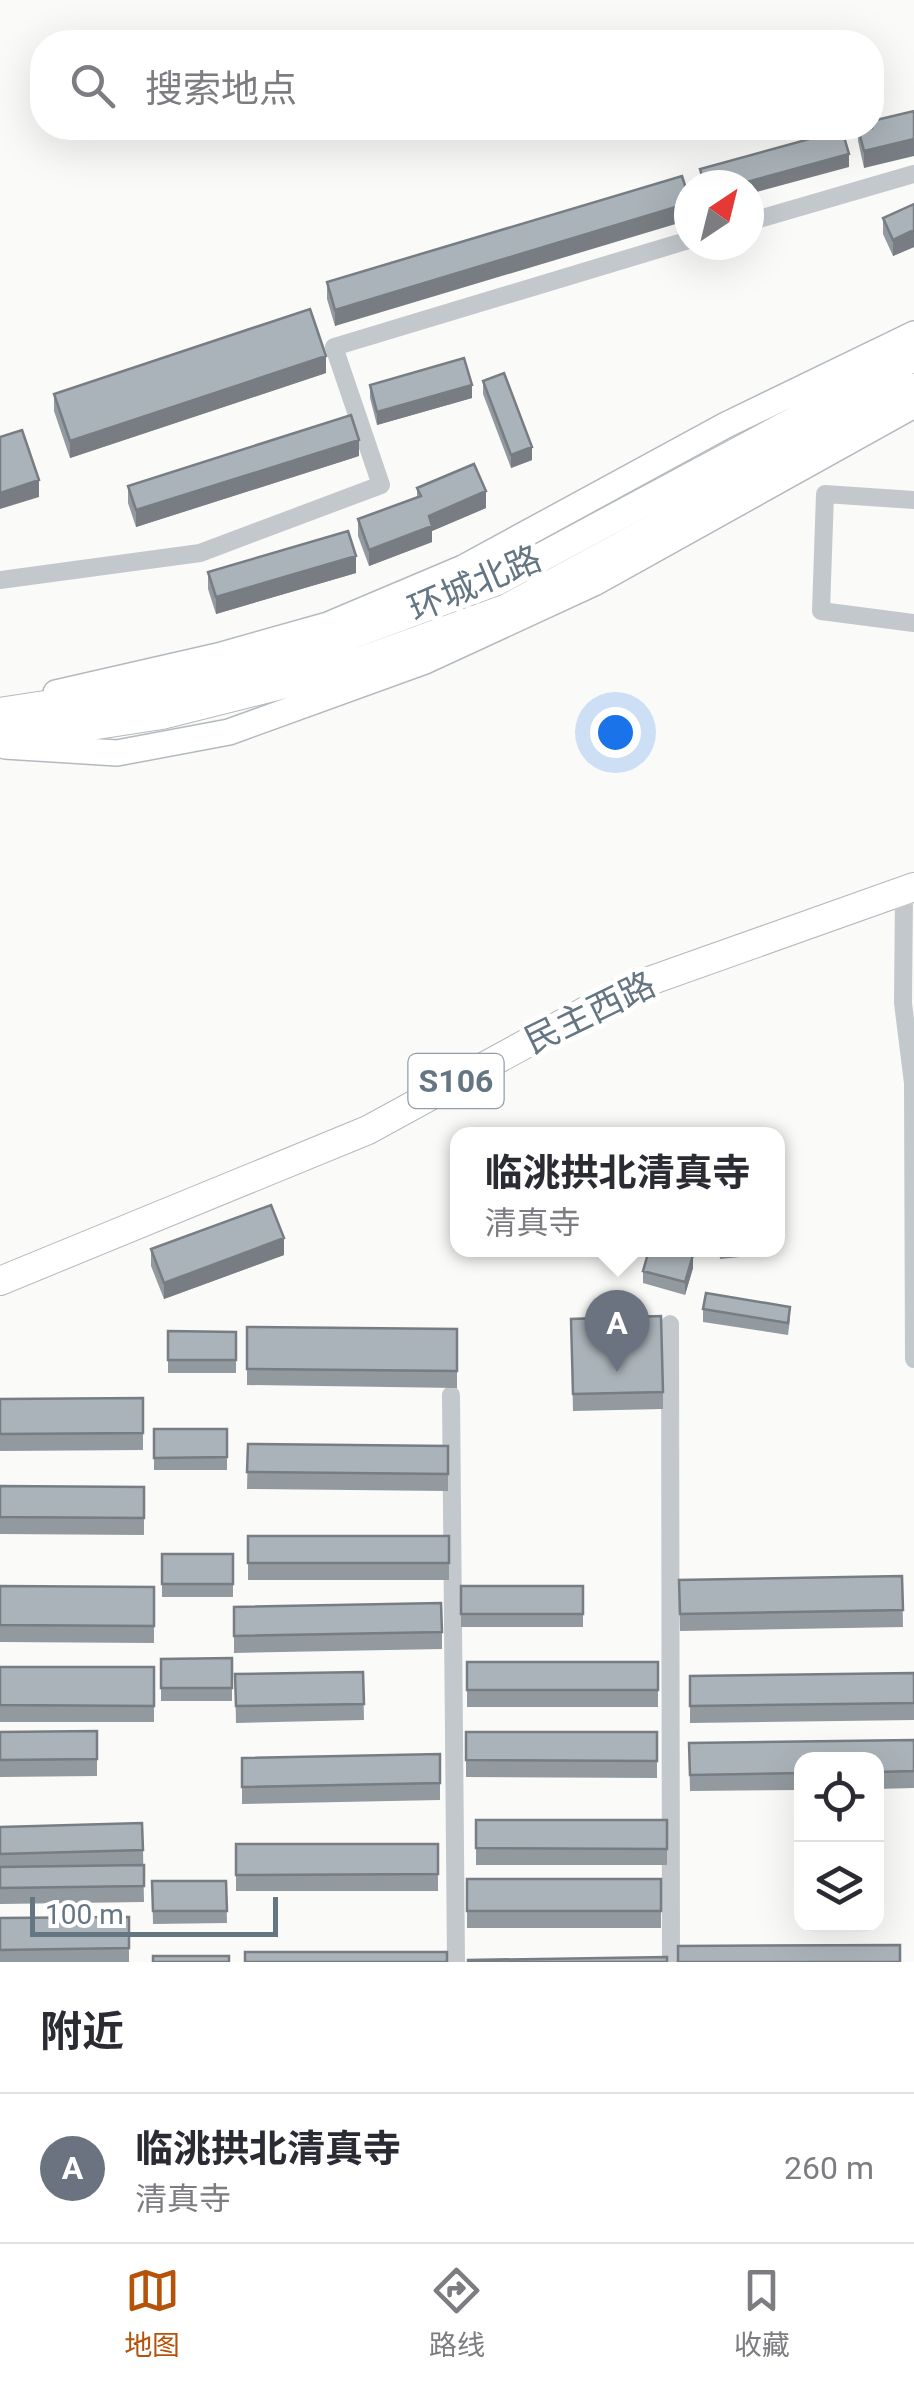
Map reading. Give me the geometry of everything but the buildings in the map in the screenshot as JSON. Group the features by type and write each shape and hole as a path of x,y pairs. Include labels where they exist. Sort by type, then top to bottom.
{"main road":[{"path":"0,710 328,625 463,568 726,425 914,334"},
{"name":"环城北路","path":"0,710 156,688 309,650 501,595 914,357"},
{"name":"环城北路","path":"0,743 162,715 325,674 501,595 914,388"},
{"path":"0,743 117,753 228,732 425,661 594,583 914,405"},
{"name":"民主西路","path":"0,1281 368,1130 624,990 909,890"}],"street":[{"path":"764,218 914,174"},
{"path":"0,580 200,553 381,485 334,347 674,245"},
{"path":"914,500 825,494 821,611 914,622"},
{"path":"909,890 903,1003 913,1083 914,1359"},
{"path":"670,1324 671,1962"},
{"path":"451,1395 456,1962"}],"place":[{"name":"临洮拱北清真寺","path":"617,1372"}]}
